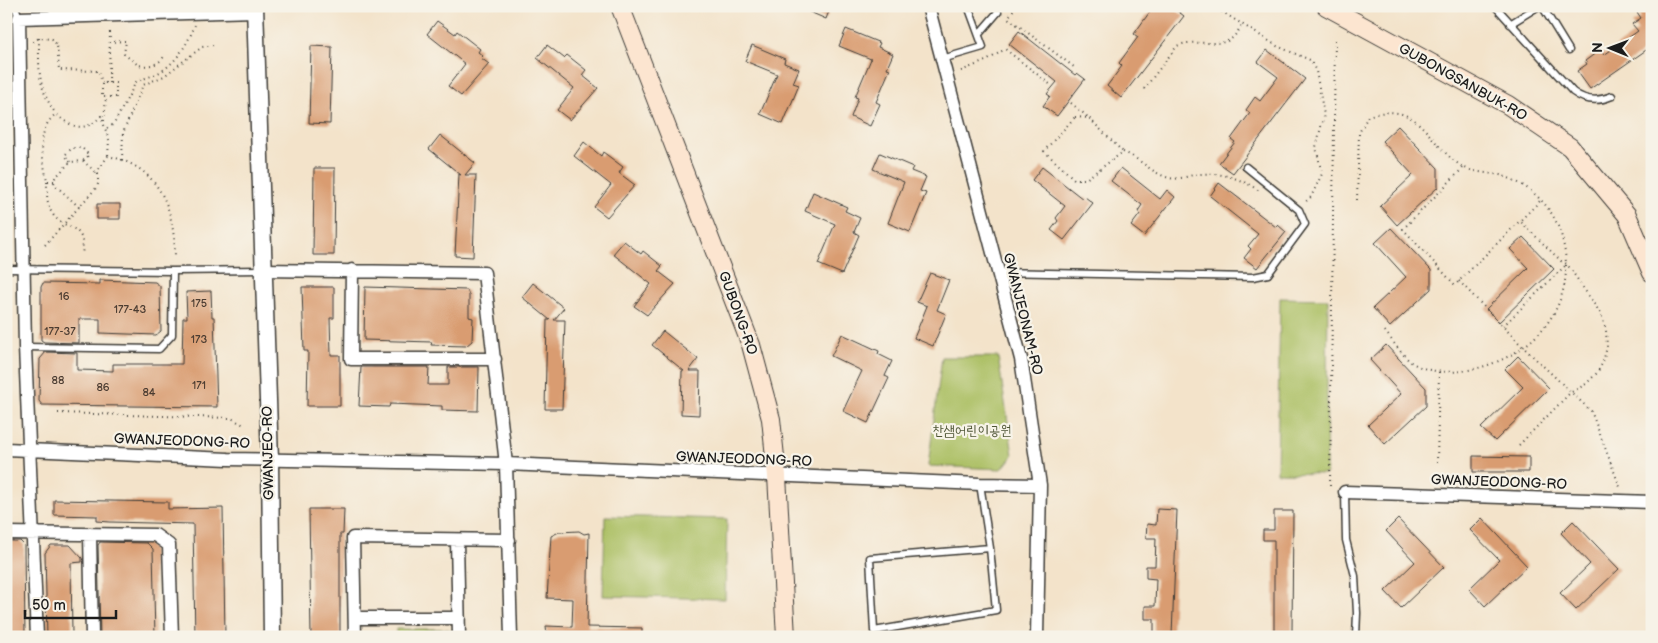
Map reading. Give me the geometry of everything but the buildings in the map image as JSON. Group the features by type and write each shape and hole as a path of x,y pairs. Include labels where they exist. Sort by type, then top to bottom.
{"main road":[{"name":"GUBONG-RO","path":"620,6 752,346 771,419 777,476 786,637"},
{"name":"GUBONGSANBUK-RO","path":"1332,8 1508,105 1570,146 1626,215 1652,273"}],"street":[{"name":"GWANJEONAM-RO","path":"928,6 1021,359 1040,485 1037,637"},
{"path":"37,637 25,347 17,12 255,9"},
{"name":"GWANJEO-RO","path":"255,9 270,460 272,637"},
{"path":"263,270 484,273 506,464 511,637"},
{"path":"352,270 351,359 495,359"},
{"name":"GWANJEODONG-RO","path":"6,450 270,460 506,464 1040,485"},
{"name":"GWANJEODONG-RO","path":"1345,492 1652,502"},
{"path":"6,533 155,535 169,545 172,637"},
{"path":"90,534 92,637"},
{"path":"355,637 353,538 509,540"},
{"path":"458,540 459,637"},
{"path":"355,618 459,618"}],"lane":[{"path":"942,59 983,47 968,6"},
{"path":"1494,6 1580,97 1603,100 1612,96"},
{"path":"1510,24 1540,6 1569,50"},
{"path":"979,34 998,12"},
{"path":"997,272 1253,277 1268,274 1305,224 1299,210 1246,167"},
{"path":"6,268 173,272 263,270"},
{"path":"25,347 159,349 172,335 173,272"},
{"path":"980,484 990,548 996,610 874,631 870,558 990,548"},
{"path":"1345,492 1346,540 1355,585 1356,637"}],"path":[{"path":"1016,6 1008,18 1074,67"},
{"path":"1213,6 1278,46 1310,60 1316,71 1324,115 1316,147 1322,174 1312,197 1302,204"},
{"path":"109,83 110,22"},
{"path":"107,128 114,124 136,82 163,71 178,57 196,22"},
{"path":"1144,89 1177,46 1183,43 1227,42 1233,38 1243,23"},
{"path":"1330,486 1336,36"},
{"path":"31,44 39,38 50,38 54,42 60,70 99,71 102,83 102,97 116,97 116,83 102,83"},
{"path":"39,38 40,80 45,97 56,114 68,124 76,127 91,125 101,116 107,128 108,156 96,173"},
{"path":"110,42 126,41 124,54 138,65 154,65 164,58 165,54"},
{"path":"122,160 123,132 143,85 164,76 197,50 213,45"},
{"path":"961,71 988,60 1004,49 1051,86"},
{"path":"104,121 106,97"},
{"path":"1072,103 1123,152 1131,154 1160,175 1171,179 1213,173 1226,174 1248,183 1262,193"},
{"path":"1357,200 1359,133 1368,116 1380,112 1402,115 1421,124 1450,158 1463,168 1499,175 1521,183 1541,200 1554,216 1562,237 1568,264 1565,291 1541,332 1523,347 1498,362 1471,370 1429,370 1411,362 1384,330"},
{"path":"56,114 46,124 42,136 50,208 55,217 75,228 80,234 83,247 82,254"},
{"path":"1089,118 1075,117 1044,151 1074,179 1086,180 1123,152"},
{"path":"70,162 65,155 72,148 82,148 89,155 83,161 70,162 54,178 54,184 79,207"},
{"path":"108,156 122,160 142,170 157,184 172,218 175,256"},
{"path":"45,245 98,184 96,173 83,161"},
{"path":"1463,168 1403,229 1455,285 1541,200"},
{"path":"48,181 54,181"},
{"path":"1519,445 1570,393 1586,384 1597,373 1606,347 1606,330 1601,314 1568,264 1561,261 1520,221"},
{"path":"1503,326 1568,264"},
{"path":"1459,281 1523,347 1591,412 1620,488"},
{"path":"1437,463 1439,371"},
{"path":"58,413 231,418 244,425"}],"green space":[{"path":"1280,298 1328,299 1326,474 1277,473"},
{"name":"찬샘어린이공원","path":"942,357 998,357 1013,455 1002,469 928,466"},
{"path":"605,516 727,519 725,599 603,596"},
{"path":"396,629 446,629 452,631 453,637 396,637"}]}
